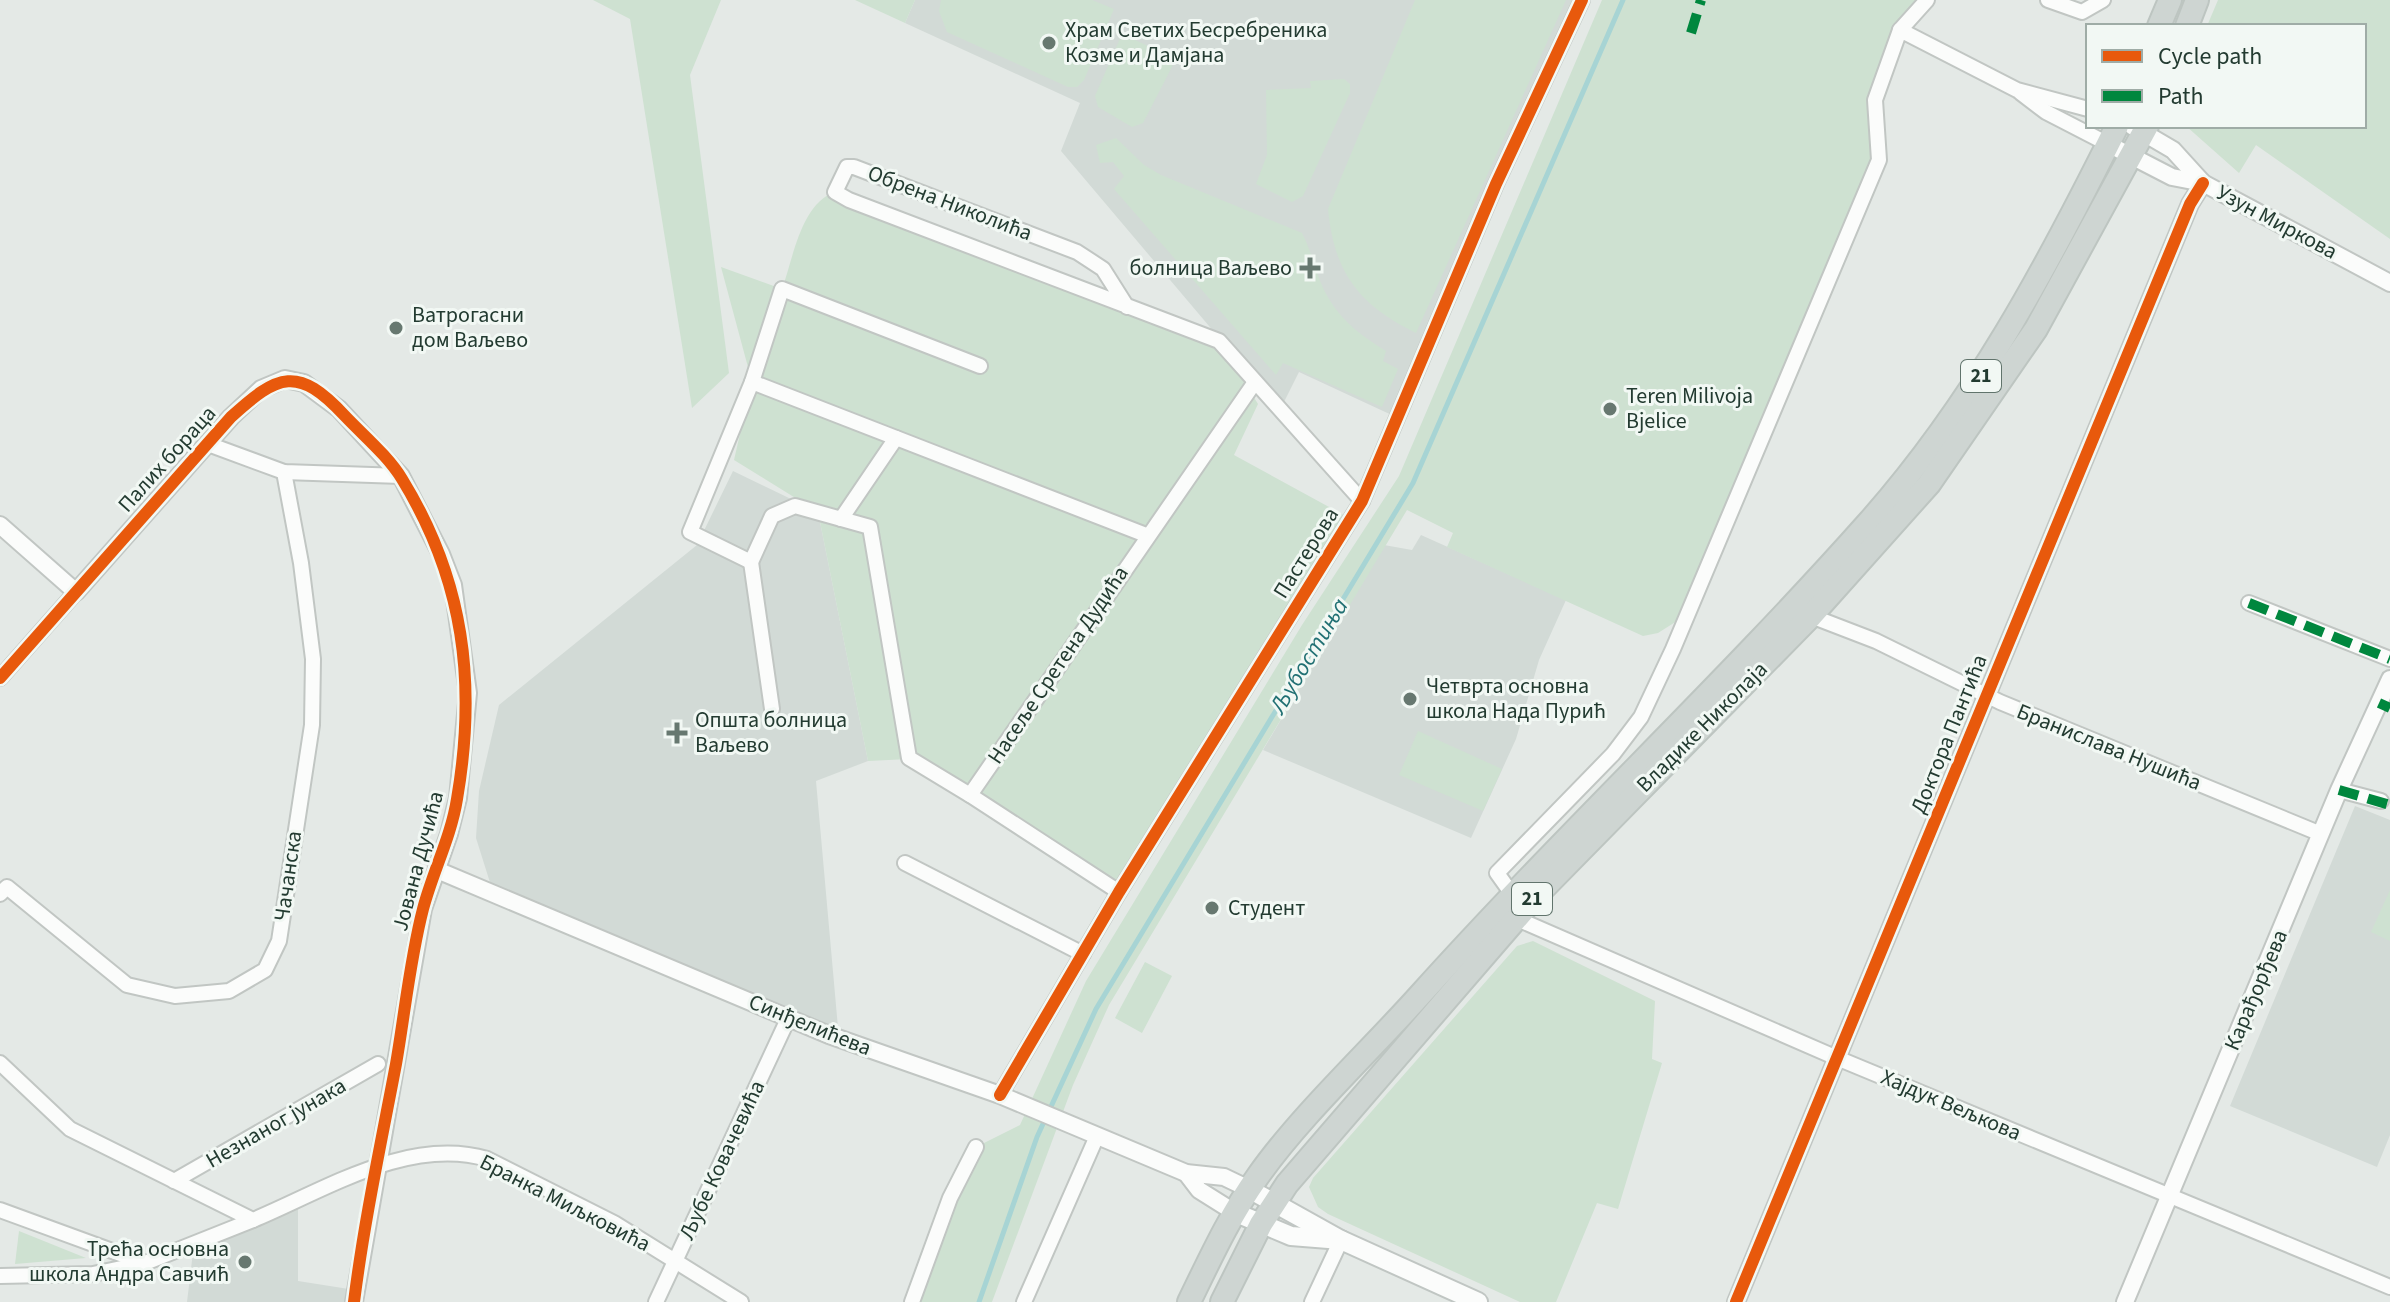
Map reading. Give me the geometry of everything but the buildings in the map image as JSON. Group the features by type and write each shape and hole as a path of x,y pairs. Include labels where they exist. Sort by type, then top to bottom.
{"main road":[{"path":"2160,24 2170,0"},
{"path":"2188,24 2197,0"},
{"name":"Владике Николаја","path":"1222,1302 1261,1224 1276,1202 1515,918 1893,528 1978,417 2042,319 2133,156 2141,128"},
{"name":"Владике Николаја","path":"1234,1212 1278,1150 1512,894 1789,609 1916,466 1978,381 2016,320 2112,135"},
{"name":"Синђелићева","path":"1249,1189 1341,1240 1478,1302"},
{"name":"Синђелићева","path":"1234,1212 1291,1236 1341,1240"},
{"name":"21","path":"1189,1302 1234,1212"}],"street":[{"name":"Пастерова","path":"1000,1095 1119,892 1362,501 1496,184 1582,0"},
{"path":"1512,894 1497,873 1613,754 1641,717 1724,533 1879,160 1875,100 1900,30 1927,0"},
{"path":"2048,0 2082,12 2103,0"},
{"path":"1900,30 2017,90 2046,112 2086,126"},
{"path":"2017,90 2086,108"},
{"path":"2092,128 2112,135 2133,156 2172,177 2203,183"},
{"name":"Узун Миркова","path":"2141,128 2173,150 2203,183 2390,283"},
{"name":"Обрена Николића","path":"1127,307 1103,269 1077,252 854,167 847,167 841,174 835,192 839,196 1127,307 1219,341 1362,501"},
{"name":"Доктора Пантића","path":"1736,1302 1985,695 2190,204 2203,183"},
{"path":"751,562 690,532 752,382 782,289 980,366"},
{"name":"Палих бораца","path":"76,592 261,389 285,379 304,383"},
{"path":"752,382 1146,535"},
{"name":"Насеље Сретена Дудића","path":"970,795 1146,535 1255,382"},
{"name":"Јована Дучића","path":"304,383 339,409 401,476 441,554 453,585 468,693 458,798 423,909 375,1167 354,1302"},
{"path":"841,519 896,438"},
{"path":"208,444 284,472 401,476"},
{"name":"Чачанска","path":"0,894 7,887 127,985 175,996 229,991 265,970 279,941 312,725 313,659 301,563 284,472"},
{"path":"772,709 751,562 772,516 795,506 870,527 909,758 1119,892"},
{"path":"0,525 76,592 0,678"},
{"path":"2249,603 2390,659"},
{"name":"Бранислава Нушића","path":"1811,616 1876,641 1985,695 2321,834"},
{"name":"Карађорђева","path":"2125,1302 2339,790 2384,705 2390,679"},
{"path":"2339,790 2381,801"},
{"path":"905,863 1083,954"},
{"name":"Синђелићева","path":"437,870 788,1019 1000,1095 1186,1173 1224,1177 1249,1189"},
{"name":"Хајдук Вељкова","path":"1515,918 1837,1058 2390,1287"},
{"name":"Љубе Ковачевића","path":"656,1302 788,1019"},
{"path":"0,1063 70,1129 253,1220"},
{"name":"Незнаног јунака","path":"174,1181 378,1064"},
{"path":"1024,1302 1097,1136"},
{"path":"912,1302 950,1198 976,1147"},
{"name":"Бранка Миљковића","path":"0,1276 93,1274 145,1263 375,1167 447,1152 487,1159 614,1223 741,1302"},
{"name":"Синђелићева","path":"1186,1173 1199,1190 1234,1212"},
{"path":"0,1210 145,1263"},
{"path":"1312,1302 1341,1240"}],"shaded area":[{"name":"болница Ваљево","path":"915,0 1582,0 1396,417 1299,372 1280,410 1061,151 1080,103 905,23"},
{"name":"Општа болница Ваљево","path":"733,471 818,512 868,761 816,781 839,1039 493,892 476,838 479,791 499,705 697,545"},
{"name":"Четврта основна школа Нада Пурић","path":"1421,535 1566,600 1539,660 1516,739 1471,838 1263,750 1384,545 1412,550"},
{"path":"2355,806 2390,820 2390,1135 2377,1167 2230,1106"},
{"name":"Трећа основна школа Андра Савчић","path":"298,1201 298,1281 355,1290 354,1302 187,1302 194,1244"}],"green space":[{"path":"593,0 721,0 690,75 729,373 692,408 630,19"},
{"path":"855,0 915,0 905,23"},
{"path":"941,0 1092,0 1114,9 1084,80 1077,87 1068,87 947,32 939,11"},
{"path":"1415,0 1566,0 1416,333 1379,311 1353,284 1336,251 1328,209"},
{"path":"1602,0 1927,0 1900,30 1875,100 1879,160 1688,614 1658,633 1643,636 1447,547 1453,533 1407,510 1109,1005 1073,1085 992,1302 912,1302 976,1147 1020,1125 1086,981 1302,625 1399,476"},
{"path":"2218,0 2390,0 2390,239 2256,145 2239,173 2188,128 2366,128 2366,24 2208,24"},
{"path":"1122,34 1176,59 1143,123 1132,127 1098,107 1095,96"},
{"path":"1344,79 1350,84 1350,93 1303,196 1292,202 1256,184 1267,155 1266,90 1311,88 1310,81"},
{"path":"1116,138 1144,165 1161,175 1302,233 1323,288 1335,308 1357,331 1386,351 1383,361 1398,369 1382,407 1283,363 1276,375 1114,189 1124,176 1113,162 1100,163 1096,145"},
{"path":"835,192 1219,341 1258,404 1234,455 1351,519 1119,892 909,759 868,761 818,512 734,460 752,382 721,267 782,289 806,220 823,198"},
{"path":"1418,731 1502,769 1483,811 1399,775"},
{"path":"2390,890 2390,941 2371,932"},
{"path":"1533,941 1655,1001 1652,1059 1662,1063 1618,1209 1597,1203 1556,1302 1520,1302 1328,1214 1318,1207 1309,1187 1313,1178 1517,946"},
{"path":"1145,962 1172,976 1142,1033 1115,1018"},
{"path":"19,1231 86,1258 15,1264"}],"waterway":[{"name":"Љубостиња","path":"979,1302 1037,1137 1096,1009 1413,483 1623,0"}],"marked path":[{"path":"1691,33 1701,0"},
{"path":"2249,603 2390,659"},
{"path":"2379,703 2390,708"},
{"path":"2339,790 2390,805"}],"cycle path":[{"path":"1000,1095 1119,892 1362,501 1496,184 1582,0"},
{"path":"1736,1302 2190,204 2203,183"},
{"path":"0,678 231,417 275,384 288,381 301,383 329,400 390,462 402,479 440,555 452,594 465,673 466,714 463,756 451,827 418,928 354,1302"}],"place":[{"name":"Храм Светих Бесребреника Козме и Дамјана","path":"1049,43"},
{"name":"болница Ваљево","path":"1310,268"},
{"name":"Ватрогасни дом Ваљево","path":"396,328"},
{"name":"Teren Milivoja Bjelice","path":"1610,409"},
{"name":"Четврта основна школа Нада Пурић","path":"1410,699"},
{"name":"Општа болница Ваљево","path":"677,733"},
{"name":"Студент","path":"1212,908"},
{"name":"Трећа основна школа Андра Савчић","path":"245,1262"}]}
